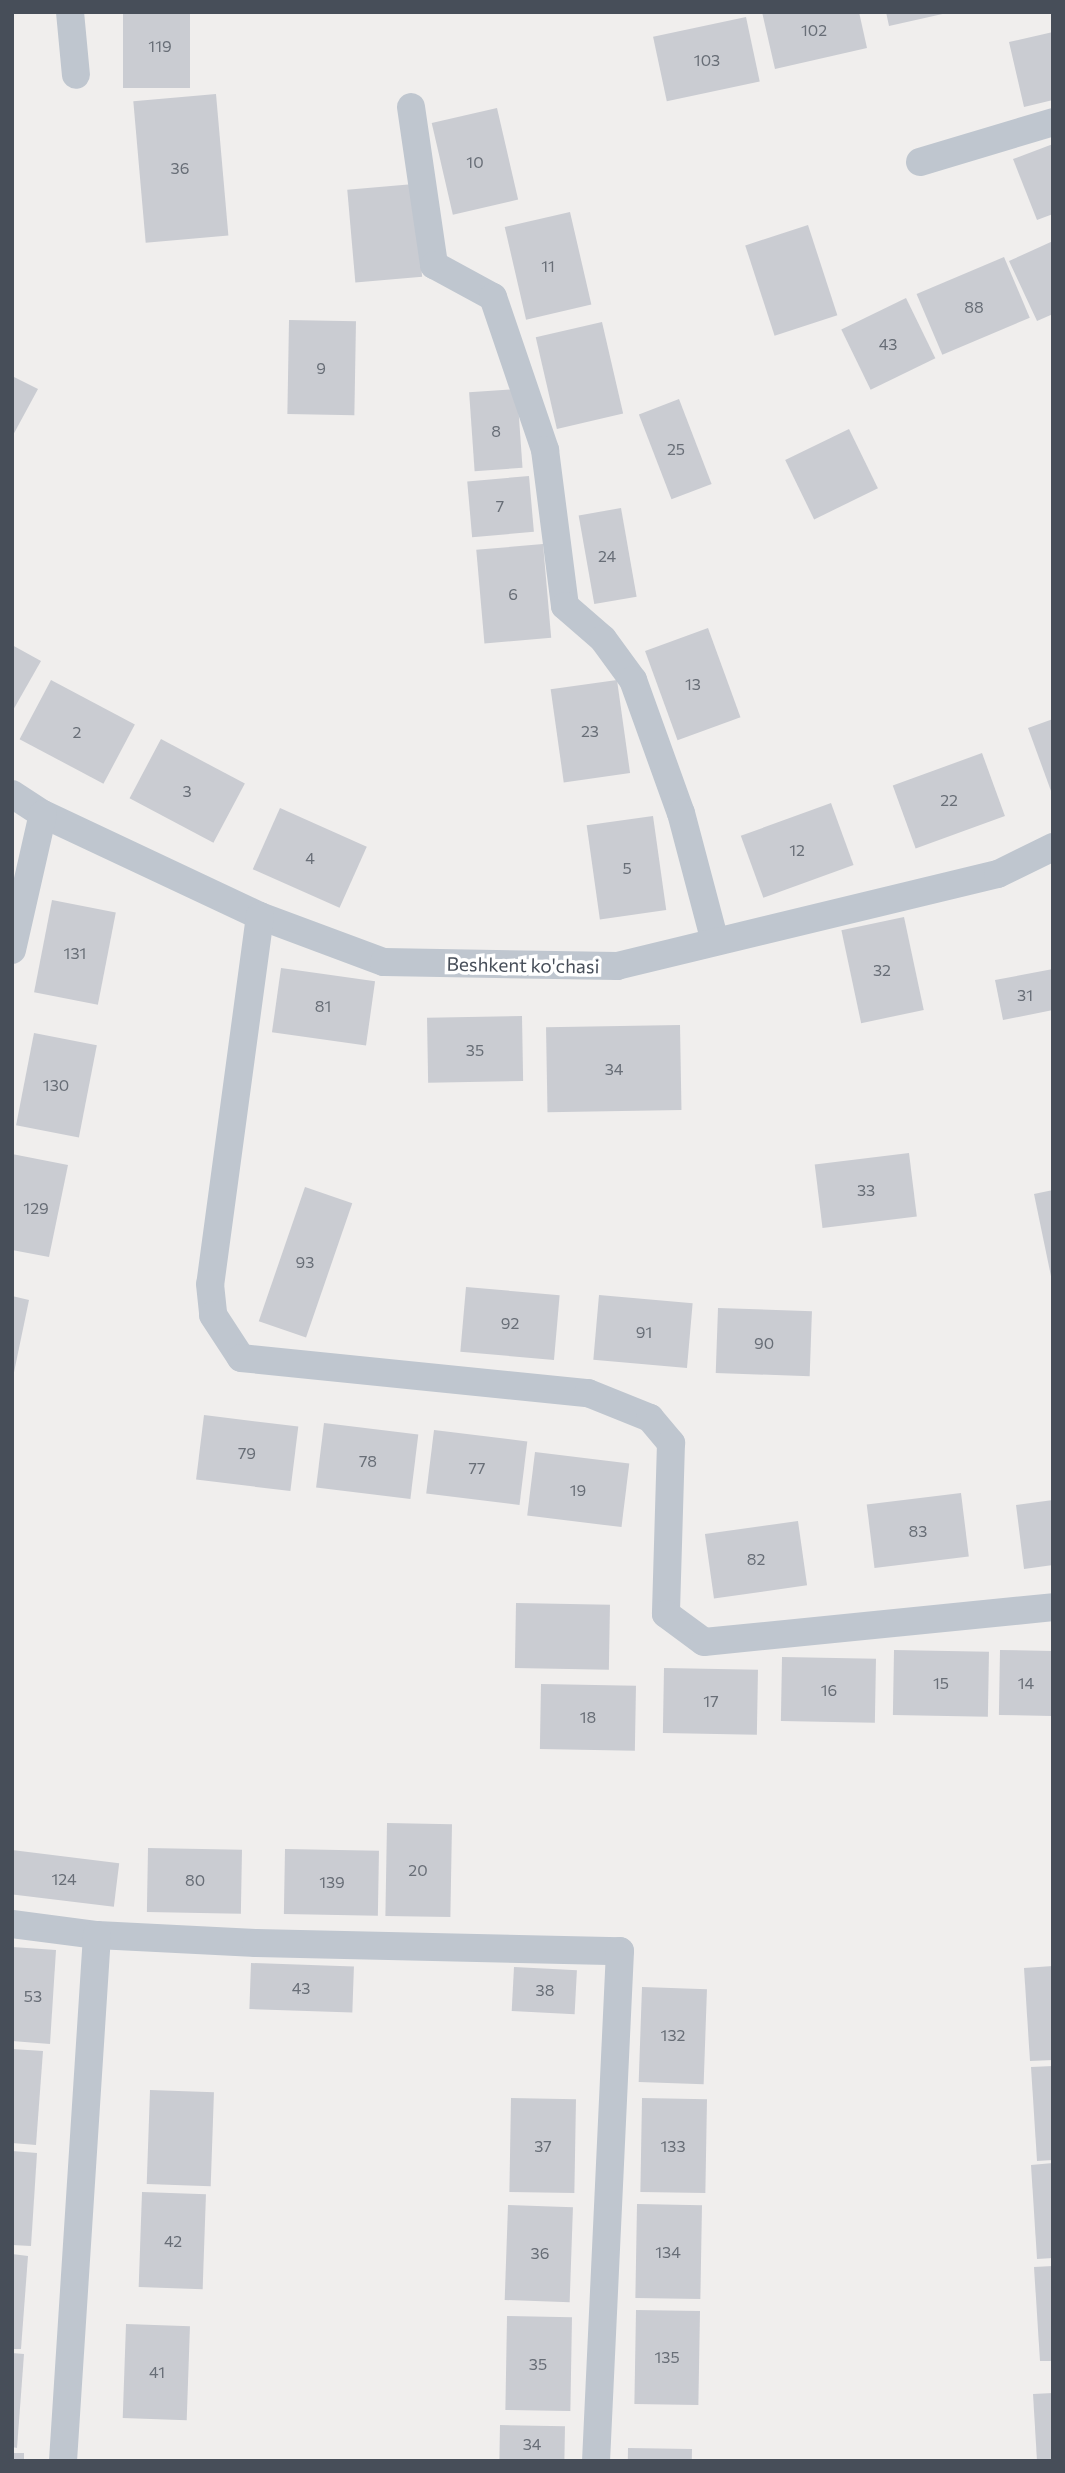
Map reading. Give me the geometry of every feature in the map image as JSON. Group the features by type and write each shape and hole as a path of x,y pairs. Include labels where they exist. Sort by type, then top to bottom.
{"street":[{"path":"70,12 76,75"},
{"path":"411,107 434,265 493,297 545,450 565,606 603,639 633,680 681,813 715,943"},
{"path":"920,162 1053,122"},
{"name":"Beshkent ko'chasi","path":"12,794 43,814 260,916 384,962 617,966 998,874 1053,847"},
{"path":"12,950 43,814"},
{"path":"260,916 210,1284 213,1315 241,1358 588,1393 650,1418 671,1443 666,1614 704,1642 1053,1607"},
{"path":"12,1924 97,1935 620,1951 596,2461"},
{"path":"63,2461 97,1935"}],"building":[{"path":"123,12 190,12 190,88 123,88"},
{"path":"762,12 859,12 867,48 775,69"},
{"path":"886,12 947,12 947,13 889,26"},
{"path":"746,17 760,82 667,101 653,37"},
{"path":"1053,32 1053,100 1024,107 1009,42"},
{"path":"216,94 228,235 146,243 133,101"},
{"path":"497,108 518,200 453,215 432,123"},
{"path":"1053,144 1053,214 1037,220 1013,159"},
{"path":"414,184 422,277 355,282 347,190"},
{"path":"570,212 591,305 526,320 505,227"},
{"path":"808,225 837,315 775,336 745,245"},
{"path":"1053,241 1053,314 1037,321 1009,261"},
{"path":"1004,257 1030,318 942,355 917,294"},
{"path":"906,298 935,358 871,390 841,330"},
{"path":"289,320 356,321 354,415 287,414"},
{"path":"602,322 623,414 557,429 536,337"},
{"path":"12,376 38,389 12,437"},
{"path":"517,389 523,468 475,471 469,392"},
{"path":"679,399 712,484 671,499 639,414"},
{"path":"849,429 878,488 814,519 785,460"},
{"path":"529,476 534,532 472,537 467,481"},
{"path":"621,508 637,597 594,604 579,515"},
{"path":"543,544 551,638 484,643 476,550"},
{"path":"708,628 740,717 678,740 645,651"},
{"path":"12,645 41,661 12,712"},
{"path":"51,680 135,725 103,784 20,739"},
{"path":"617,680 630,773 564,782 551,689"},
{"path":"1053,719 1053,790 1051,791 1028,728"},
{"path":"161,739 245,784 213,843 130,798"},
{"path":"982,753 1005,816 916,848 893,785"},
{"path":"831,803 854,865 763,898 741,836"},
{"path":"280,808 367,847 340,908 253,869"},
{"path":"653,816 666,910 600,919 587,825"},
{"path":"52,900 116,912 98,1005 34,992"},
{"path":"904,917 924,1010 861,1023 841,930"},
{"path":"281,968 375,981 366,1046 272,1032"},
{"path":"1053,969 1053,1010 1003,1020 995,980"},
{"path":"522,1016 523,1081 428,1083 427,1018"},
{"path":"680,1025 681,1110 548,1112 546,1027"},
{"path":"34,1033 97,1045 79,1137 16,1125"},
{"path":"909,1153 917,1217 823,1228 815,1165"},
{"path":"12,1154 68,1165 49,1257 12,1250"},
{"path":"305,1187 352,1203 306,1338 259,1321"},
{"path":"1053,1190 1053,1281 1052,1281 1034,1194"},
{"path":"466,1287 560,1295 554,1360 460,1352"},
{"path":"599,1295 693,1303 687,1368 593,1360"},
{"path":"12,1296 29,1300 13,1377 12,1377"},
{"path":"718,1308 812,1311 810,1376 716,1373"},
{"path":"204,1415 298,1427 290,1491 196,1480"},
{"path":"324,1423 418,1435 410,1499 316,1488"},
{"path":"434,1430 527,1441 519,1505 426,1494"},
{"path":"535,1452 629,1464 621,1527 527,1516"},
{"path":"961,1493 969,1557 875,1568 867,1505"},
{"path":"1053,1500 1053,1565 1024,1569 1016,1505"},
{"path":"798,1521 807,1585 714,1598 705,1534"},
{"path":"516,1603 610,1605 609,1670 515,1668"},
{"path":"894,1650 989,1652 988,1717 893,1715"},
{"path":"1000,1650 1053,1651 1052,1716 999,1715"},
{"path":"782,1657 876,1659 875,1723 781,1721"},
{"path":"664,1668 758,1670 757,1735 663,1733"},
{"path":"541,1684 636,1686 635,1751 540,1749"},
{"path":"387,1823 452,1824 450,1917 385,1916"},
{"path":"148,1848 242,1850 241,1914 147,1912"},
{"path":"285,1849 379,1851 378,1916 284,1914"},
{"path":"12,1850 119,1863 114,1907 12,1894"},
{"path":"12,1947 56,1950 50,2044 12,2041"},
{"path":"251,1963 354,1967 352,2013 249,2009"},
{"path":"1053,1966 1053,2060 1030,2061 1024,1968"},
{"path":"514,1967 577,1970 575,2014 512,2011"},
{"path":"642,1987 707,1989 704,2084 639,2082"},
{"path":"12,2049 43,2051 36,2145 12,2143"},
{"path":"1053,2066 1053,2160 1037,2161 1031,2067"},
{"path":"150,2090 214,2092 211,2186 147,2184"},
{"path":"511,2098 576,2099 574,2193 509,2192"},
{"path":"642,2098 707,2099 705,2193 640,2192"},
{"path":"12,2151 37,2153 31,2246 12,2245"},
{"path":"1053,2163 1053,2258 1037,2259 1031,2165"},
{"path":"142,2192 206,2194 203,2289 139,2287"},
{"path":"637,2204 702,2205 700,2299 635,2298"},
{"path":"508,2205 573,2207 570,2302 505,2300"},
{"path":"12,2254 28,2256 21,2349 12,2349"},
{"path":"1053,2266 1053,2361 1040,2361 1034,2267"},
{"path":"636,2310 700,2311 698,2405 634,2404"},
{"path":"507,2316 572,2317 570,2411 505,2410"},
{"path":"126,2324 190,2326 187,2420 123,2418"},
{"path":"12,2353 24,2354 17,2448 12,2447"},
{"path":"1053,2393 1053,2461 1037,2461 1033,2394"},
{"path":"500,2425 565,2426 564,2461 499,2461"},
{"path":"628,2448 692,2449 692,2461 628,2461"},
{"path":"12,2453 24,2453 24,2461 12,2461"}]}
